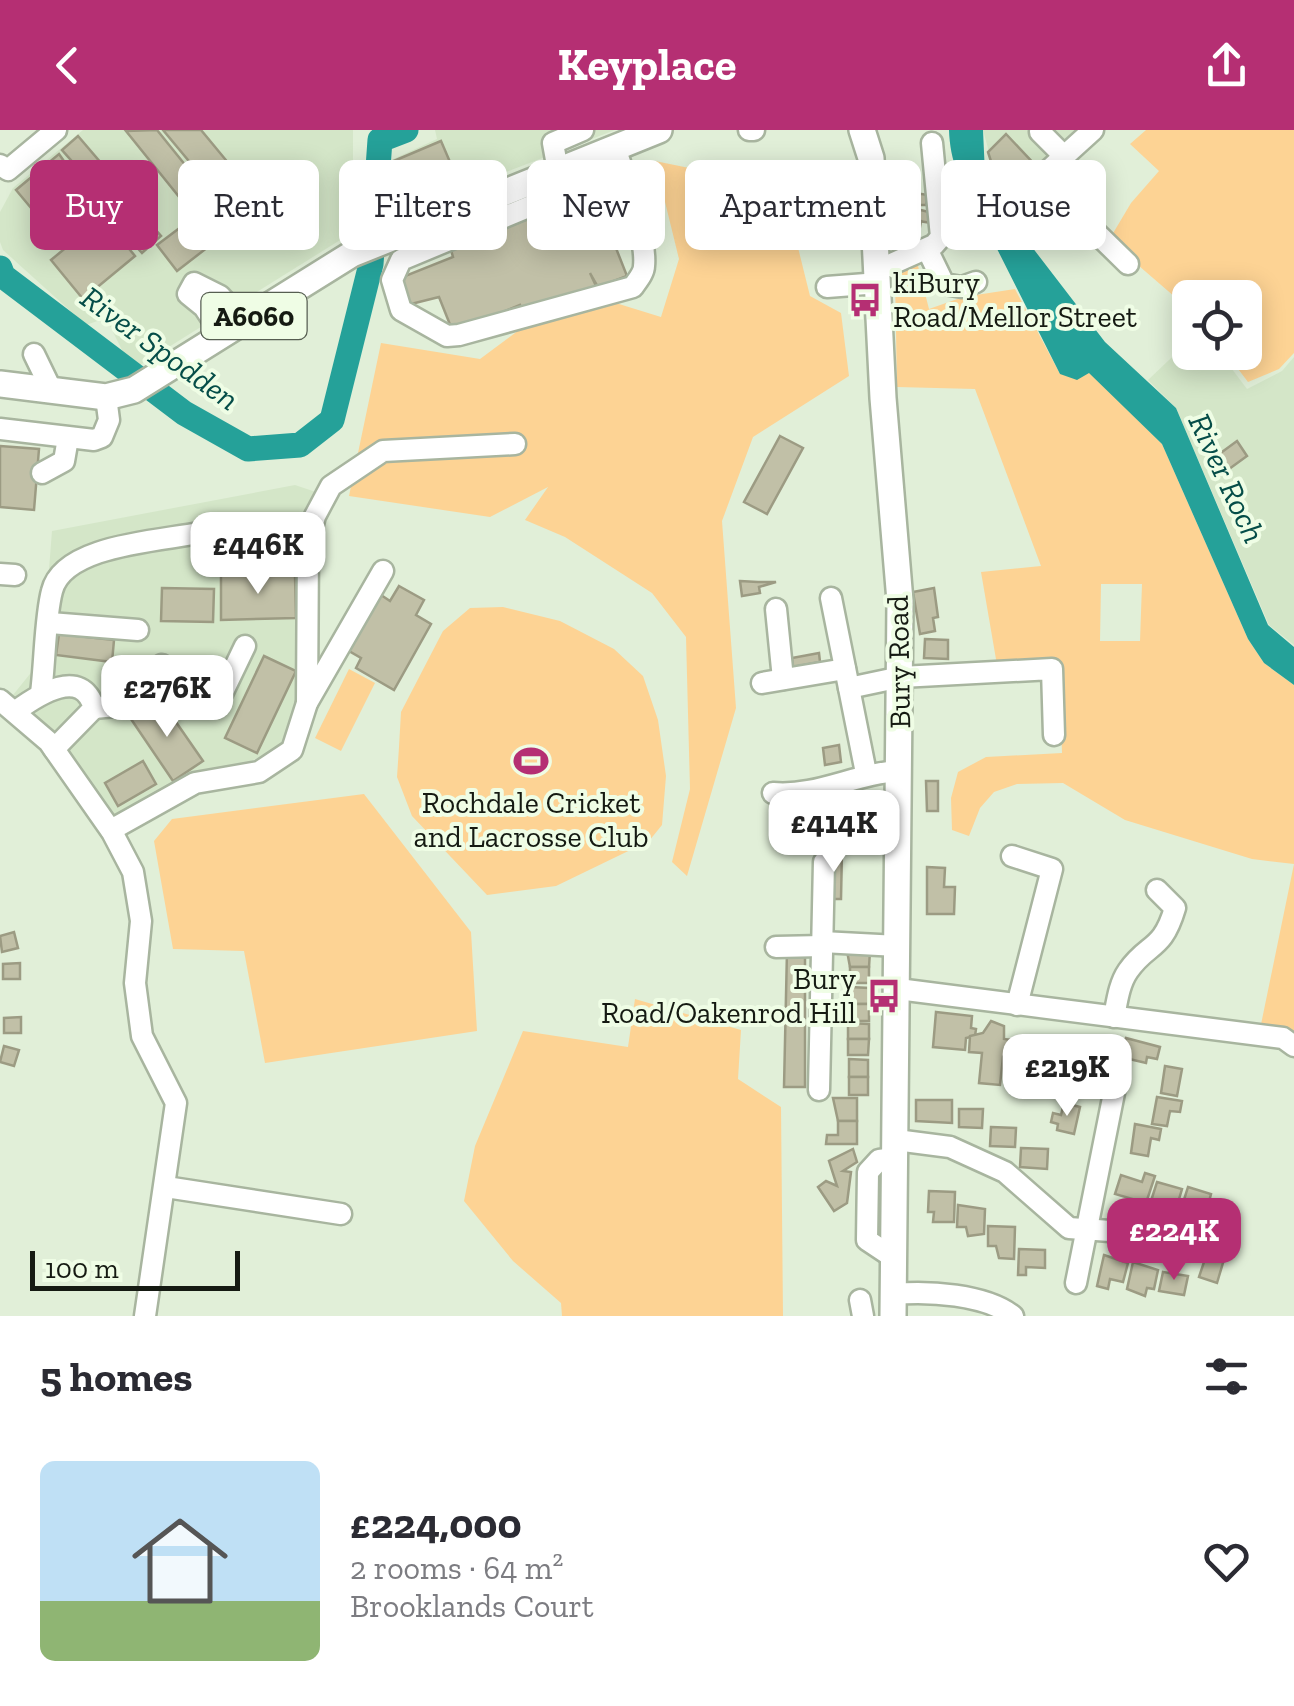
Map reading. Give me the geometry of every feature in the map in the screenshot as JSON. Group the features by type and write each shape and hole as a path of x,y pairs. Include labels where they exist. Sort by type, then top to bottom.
{"main road":[{"name":"Bury Road","path":"862,130 871,158 901,677 894,1305"},
{"name":"A6060","path":"586,160 634,141"},
{"name":"A6060","path":"0,384 106,397 156,380 361,250"}],"street":[{"path":"0,165 8,170 56,130"},
{"path":"554,160 550,150 553,143 583,130"},
{"path":"1093,130 1034,183 1128,264"},
{"path":"1040,132 1064,156"},
{"path":"416,250 401,260 392,280 402,310 447,336 633,287 644,265 634,141 507,200"},
{"path":"827,287 878,277 941,236 932,143"},
{"path":"927,248 944,284 962,287 976,282"},
{"path":"34,354 50,388"},
{"path":"0,429 68,438 102,436 109,420 106,397"},
{"path":"42,473 64,461 68,438"},
{"path":"306,703 308,544 314,516 331,486 383,451 516,444"},
{"path":"41,693 52,590 62,569 84,556 199,533"},
{"path":"111,831 195,783 258,772 292,750 306,703 383,571"},
{"path":"831,598 866,773"},
{"path":"776,609 773,681 1052,670 1054,735"},
{"path":"50,623 138,630"},
{"path":"54,749 94,708 126,705 163,674 196,702 220,698 245,646"},
{"path":"94,708 91,698 79,688 65,685 8,706 54,749 111,831 133,872 140,921 135,983 142,1036 176,1103 145,1316"},
{"path":"773,794 822,789 866,773 900,771"},
{"path":"1012,856 1052,869 1017,1004"},
{"path":"819,1090 824,862"},
{"path":"1114,1017 1128,971 1155,949 1169,930 1175,908 1158,890"},
{"path":"776,947 898,946"},
{"path":"898,989 1289,1042"},
{"path":"1076,1283 1114,1093"},
{"path":"896,1149 950,1147 1005,1172 1069,1228 1087,1233 1138,1234 1176,1242"},
{"path":"166,1187 341,1214"},
{"path":"894,1305 921,1292 996,1306 1013,1316"}],"shaded area":[{"path":"83,130 353,130 353,160 339,160 339,241 132,370 106,318 86,325 3,250 0,212 13,188 30,174 30,250 158,250 158,160 47,160"},
{"path":"435,130 615,130 537,160 527,160 527,164 507,172 507,160 391,160 437,139"},
{"path":"983,130 1077,130 1045,160 991,160"},
{"path":"1146,130 1294,130 1294,353 1279,369 1248,382 1239,370 1262,370 1262,280 1172,280 1172,294 1109,240 1131,203 1159,171 1130,144"},
{"path":"665,163 685,167 685,250 799,250 810,296 841,313 849,376 753,437 722,521 736,708 687,876 672,862 690,789 686,637 652,593 565,537 525,520 548,487 490,517 349,496 381,343 480,359 519,330 606,300 661,317 679,259 665,202"},
{"path":"917,262 929,309 963,297 1015,289 1060,374 1089,372 1162,444 1248,639 1264,663 1294,685 1294,864 1252,859 1125,820 1063,783 1017,784 994,792 980,808 969,836 952,830 951,798 958,772 986,757 1062,753 1059,666 997,665 981,572 1041,566 975,389 897,387 895,276","holes":["1101,584 1142,584 1140,641 1100,641"]},
{"path":"1172,357 1172,370 1233,370 1247,389 1282,371 1294,357 1294,645 1269,625 1176,408 1148,380"},
{"path":"295,485 316,492 302,532 302,687 282,748 108,820 46,731 13,695 42,659 52,531"},
{"name":"Rochdale Cricket and Lacrosse Club","path":"503,607 560,621 614,649 643,676 658,720 666,776 662,825 649,841 556,886 487,895 412,816 397,777 401,712 443,631 470,608"},
{"path":"349,669 375,683 341,751 315,738"},
{"path":"364,794 471,932 477,1031 265,1063 244,951 173,949 154,841 172,819"},
{"path":"1294,864 1294,1044 1258,1039"},
{"path":"635,999 741,1030 738,1079 781,1107 783,1316 562,1316 561,1303 513,1261 464,1201 475,1146 523,1031 628,1047"}],"water":[{"path":"949,130 983,130 984,160 953,160"},
{"path":"998,250 1034,250 1105,342 1176,408 1268,625 1294,647 1294,685 1264,663 1248,639 1162,444 1089,373 1077,380 1060,374"}],"building":[{"path":"157,130 181,160 178,160 178,196 158,171 158,160 149,160 126,131"},
{"path":"163,130 201,130 226,160 188,160"},
{"path":"1006,134 1030,160 991,160 988,152"},
{"path":"78,136 98,160 71,160 62,150"},
{"path":"441,141 449,160 396,160"},
{"path":"30,178 30,207 16,190"},
{"path":"921,194 928,195 926,205 921,205"},
{"path":"921,210 933,213 932,223 921,221"},
{"path":"527,219 527,250 617,250 627,276 598,287 590,273 596,286 524,315 520,305 453,332 439,297 407,305 398,282 405,276 453,257 451,250 507,250 507,227"},
{"path":"178,229 178,250 204,250 177,271 158,244"},
{"path":"63,250 130,250 135,256 83,299 51,260"},
{"path":"780,436 803,448 767,514 744,502"},
{"path":"1237,441 1247,456 1218,477 1207,463"},
{"path":"0,446 39,449 34,510 0,507"},
{"path":"221,573 295,575 296,618 221,620"},
{"path":"740,581 776,582 759,587 760,593 742,596"},
{"path":"399,586 424,600 416,615 431,624 394,690 356,668 361,658 349,651 381,595 390,601"},
{"path":"162,588 214,589 213,622 161,621"},
{"path":"934,588 938,617 933,618 935,631 920,634 913,592"},
{"path":"59,634 114,640 112,662 56,655"},
{"path":"925,639 948,640 948,659 924,658"},
{"path":"819,653 820,662 793,667 792,658"},
{"path":"264,656 296,671 257,753 225,738"},
{"path":"160,699 203,761 173,781 131,719"},
{"path":"839,745 841,762 825,765 823,748"},
{"path":"143,761 156,784 118,806 105,783"},
{"path":"926,781 938,781 938,811 927,811"},
{"path":"826,852 842,852 841,899 826,899"},
{"path":"927,867 945,868 944,887 955,887 954,914 927,914"},
{"path":"14,932 18,948 2,952 0,936"},
{"path":"787,951 805,951 805,1087 784,1087"},
{"path":"847,951 870,951 869,967 850,967"},
{"path":"20,963 20,979 3,979 3,964"},
{"path":"850,967 869,967 869,983 850,983"},
{"path":"850,987 869,988 869,1004 850,1004"},
{"path":"850,1004 869,1004 869,1021 850,1021"},
{"path":"936,1012 972,1016 975,1036 966,1038 965,1050 933,1047"},
{"path":"21,1017 21,1033 4,1033 4,1018"},
{"path":"991,1021 1004,1026 1004,1039 1012,1040 1011,1058 1003,1057 1000,1085 979,1083 982,1053 969,1052 970,1036 983,1033"},
{"path":"848,1023 869,1024 869,1039 848,1039"},
{"path":"1126,1038 1160,1047 1157,1059 1147,1057 1146,1063 1121,1057"},
{"path":"848,1039 869,1039 868,1055 848,1055"},
{"path":"1067,1039 1083,1043 1076,1070 1060,1066"},
{"path":"4,1046 19,1050 14,1066 0,1062"},
{"path":"849,1059 868,1060 868,1077 849,1077"},
{"path":"1165,1066 1182,1069 1177,1096 1161,1093"},
{"path":"1061,1072 1078,1076 1072,1101 1051,1096"},
{"path":"849,1077 868,1077 868,1095 849,1095"},
{"path":"1157,1097 1182,1101 1180,1112 1170,1111 1167,1126 1152,1124"},
{"path":"833,1098 857,1098 857,1121 838,1121"},
{"path":"916,1100 952,1100 952,1123 916,1121"},
{"path":"1064,1103 1080,1107 1074,1134 1057,1130 1058,1124 1051,1122 1053,1113 1061,1115"},
{"path":"959,1109 983,1109 982,1128 959,1127"},
{"path":"838,1121 857,1121 857,1144 826,1144 827,1135 838,1135"},
{"path":"1135,1124 1161,1129 1159,1140 1151,1138 1148,1156 1131,1153"},
{"path":"991,1127 1016,1128 1015,1147 990,1146"},
{"path":"1021,1148 1048,1149 1047,1169 1020,1167"},
{"path":"853,1149 857,1162 843,1171 851,1172 847,1203 834,1211 818,1187 826,1181 837,1186 829,1161"},
{"path":"1145,1173 1155,1176 1146,1203 1115,1194 1121,1175 1142,1182"},
{"path":"1157,1182 1182,1189 1176,1209 1151,1201"},
{"path":"1188,1187 1211,1194 1206,1213 1182,1206"},
{"path":"929,1191 955,1192 954,1222 933,1222 934,1212 928,1212"},
{"path":"958,1205 985,1209 984,1234 968,1236 966,1227 957,1227"},
{"path":"1214,1219 1232,1223 1225,1250 1208,1246"},
{"path":"988,1226 1015,1227 1014,1259 999,1258 996,1246 988,1246"},
{"path":"1019,1249 1045,1250 1045,1268 1026,1267 1026,1275 1018,1275"},
{"path":"1208,1250 1225,1256 1217,1283 1199,1277"},
{"path":"1104,1255 1128,1263 1123,1282 1110,1279 1108,1289 1097,1286"},
{"path":"1133,1262 1158,1270 1154,1289 1147,1288 1145,1296 1127,1289"},
{"path":"1163,1272 1188,1276 1184,1295 1159,1291"}],"waterway":[{"name":"River Spodden","path":"0,268 3,276 184,413 248,449 300,445 332,420 371,264 380,140 406,130"}],"place":[{"name":"kiBury Road/Mellor Street","path":"865,300"},
{"name":"Rochdale Cricket and Lacrosse Club","path":"531,761"},
{"name":"Bury Road/Oakenrod Hill","path":"884,996"}],"water label":[{"name":"River Roch","path":"1227,478"}]}
